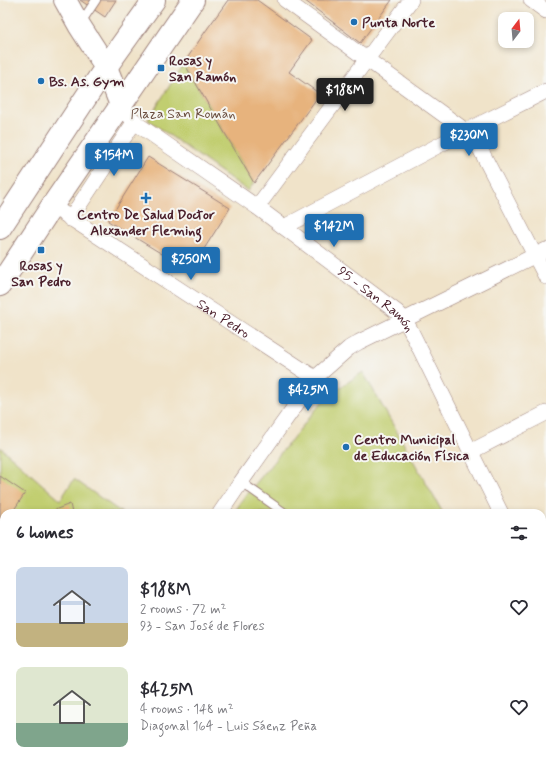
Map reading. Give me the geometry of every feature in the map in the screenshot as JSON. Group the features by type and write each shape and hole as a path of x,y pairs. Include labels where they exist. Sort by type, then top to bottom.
{"main road":[{"path":"65,0 106,67 121,105"},
{"path":"0,228 106,67 154,0"},
{"path":"0,285 52,206 193,0"}],"street":[{"path":"285,0 475,139 541,253 546,277"},
{"path":"257,207 411,0"},
{"path":"530,0 546,11"},
{"path":"284,227 466,131 546,91"},
{"name":"95 - San Ramón","path":"121,105 140,126 257,207 397,312 405,320 499,509"},
{"path":"70,219 135,122"},
{"name":"San Pedro","path":"52,206 315,378"},
{"path":"223,509 315,378 350,348 359,342 541,253"},
{"path":"470,452 546,413"}],"lane":[{"path":"79,25 96,0"},
{"path":"241,482 279,509"}],"green space":[{"name":"Plaza San Román","path":"184,63 254,183 248,191 148,120"},
{"name":"Centro Municipal de Educación Física","path":"363,372 441,509 237,509 327,396"},
{"path":"0,447 60,500 74,479 116,509 0,509"}],"building":[{"path":"80,0 116,0 105,17"},
{"path":"228,0 257,0 312,40 289,72 320,94 254,183 184,63"},
{"name":"Punta Norte","path":"304,0 392,0 360,43"},
{"path":"148,157 230,208 190,271 108,221"},
{"path":"0,476 25,493 15,509 0,509"},
{"path":"70,504 71,509 57,509"}],"place":[{"name":"Punta Norte","path":"354,22"},
{"name":"Rosas y San Ramón","path":"161,68"},
{"name":"Bs. As. Gym","path":"41,81"},
{"name":"Centro De Salud Doctor Alexander Fleming","path":"146,198"},
{"name":"Rosas y San Pedro","path":"41,250"},
{"name":"Centro Municipal de Educación Física","path":"346,447"}]}
